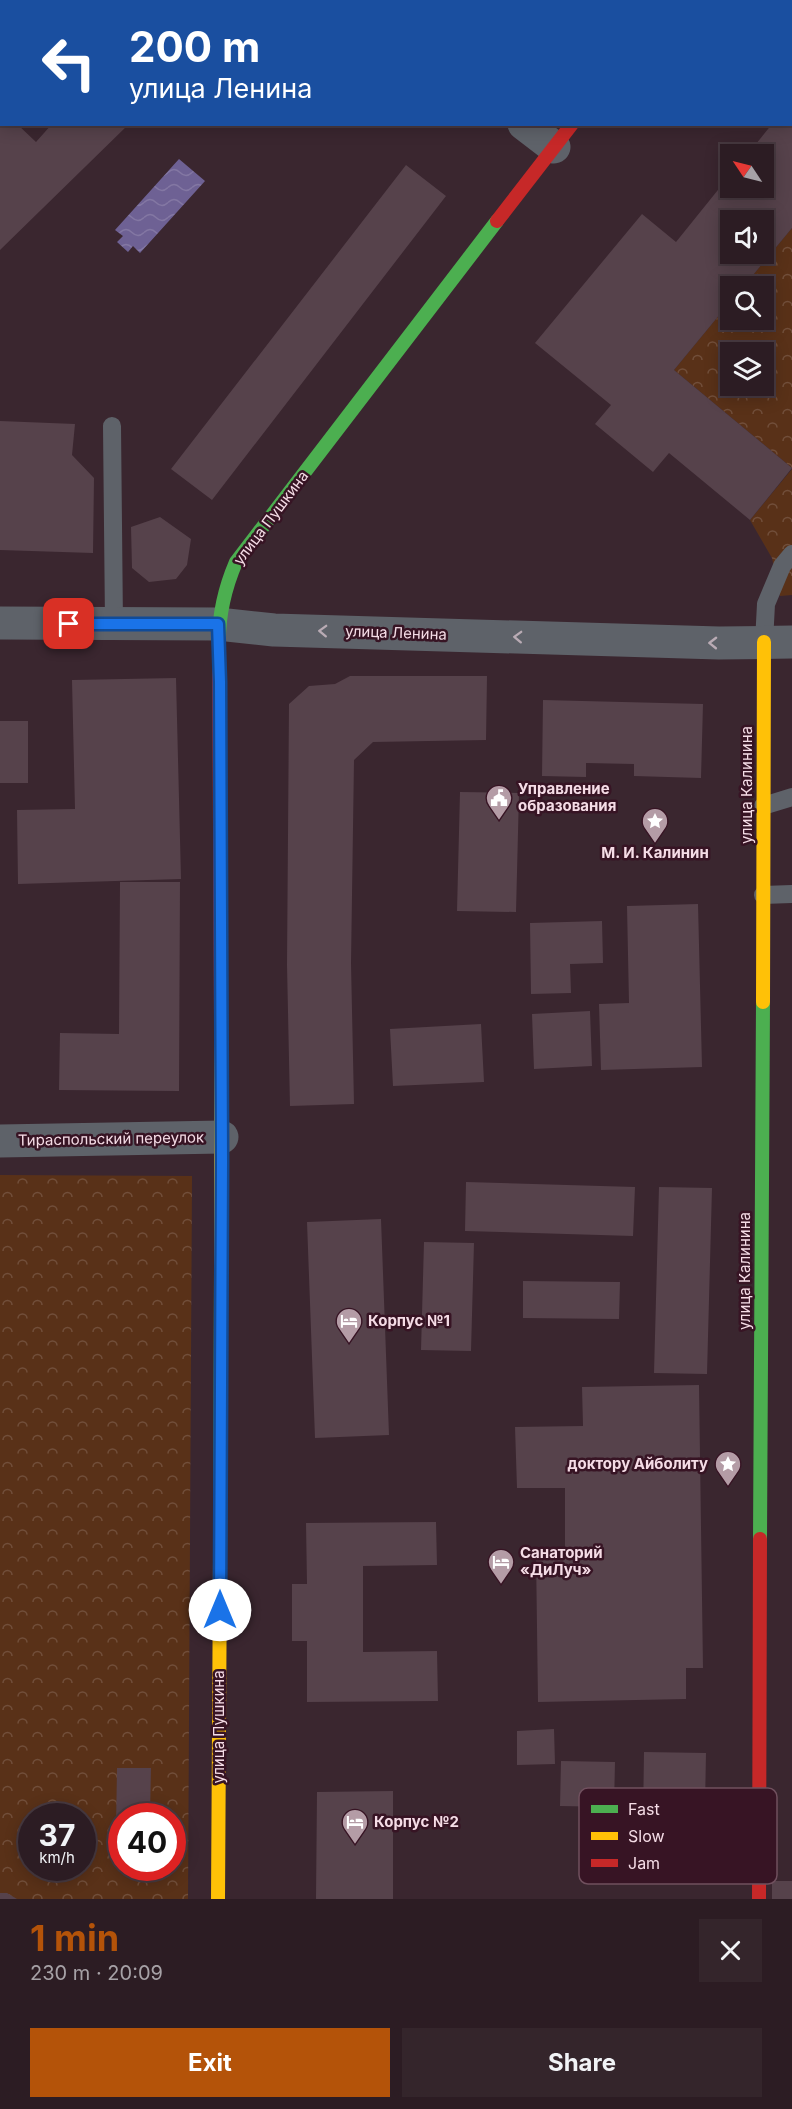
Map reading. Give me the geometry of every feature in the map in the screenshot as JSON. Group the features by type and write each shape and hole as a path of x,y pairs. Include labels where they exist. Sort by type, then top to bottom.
{"street":[{"path":"530,126 563,136"},
{"name":"улица Пушкина","path":"218,1899 222,1137 218,624 225,588 237,562 563,136"},
{"name":"улица Ленина","path":"0,623 218,624 274,630 719,643 778,642"},
{"name":"улица Калинина","path":"759,1788 763,806 778,642"},
{"name":"Тираспольский переулок","path":"0,1141 222,1137"},
{"name":"улица Калинина","path":"759,1884 759,1899"}],"lane":[{"path":"112,426 114,624"},
{"path":"778,642 766,604 782,566 792,554"},
{"path":"763,806 792,797"},
{"path":"763,895 792,894"}],"green space":[{"path":"792,228 792,468 674,370 720,314 720,330 774,330 774,276 752,276 762,264 774,264 774,250"},
{"path":"792,469 792,595 780,596 772,558 750,520"},
{"path":"0,1175 192,1176 188,1899 0,1899"}],"water":[{"path":"179,159 205,181 140,253 133,246 128,252 117,242 123,236 115,230"}],"building":[{"path":"0,126 19,126 36,142 50,126 127,126 0,250"},
{"path":"770,126 792,126 792,228 774,250 774,210 720,210 720,264 762,264 752,276 720,276 720,314 674,370 792,468 750,520 669,453 653,472 595,424 611,405 535,343 642,214 676,242 720,187 720,198 774,198 774,144 756,144"},
{"path":"406,165 446,196 212,500 171,469"},
{"path":"0,421 75,424 72,455 94,478 93,553 0,550"},
{"path":"160,517 191,539 187,565 176,579 149,582 132,568 131,527"},
{"path":"350,676 487,676 486,740 373,742 354,760 351,963 354,1104 290,1106 287,965 289,704 309,686 335,684"},
{"path":"176,678 181,879 18,884 17,810 75,809 72,680"},
{"path":"543,700 703,704 701,778 634,776 634,764 586,763 586,777 542,776"},
{"path":"0,721 28,721 28,783 0,783"},
{"path":"460,792 519,793 516,912 457,911"},
{"path":"120,882 180,882 179,1091 59,1090 60,1033 119,1034"},
{"path":"698,904 702,1067 601,1070 599,1004 629,1003 627,906"},
{"path":"602,921 603,963 570,964 571,993 531,994 530,923"},
{"path":"590,1011 592,1066 534,1069 532,1014"},
{"path":"481,1024 484,1082 393,1086 390,1029"},
{"path":"466,1182 635,1187 633,1236 465,1231"},
{"path":"659,1187 712,1188 707,1374 654,1373"},
{"name":"Корпус №1","path":"381,1219 389,1435 315,1438 307,1222"},
{"path":"424,1242 474,1243 471,1351 421,1350"},
{"path":"523,1281 620,1282 619,1319 523,1318"},
{"path":"699,1385 703,1668 686,1668 686,1699 538,1702 536,1553 565,1553 565,1488 517,1488 515,1427 583,1426 582,1387"},
{"path":"436,1522 437,1565 363,1566 363,1652 437,1651 438,1701 307,1702 307,1641 292,1641 292,1584 307,1584 306,1523"},
{"path":"554,1729 555,1764 517,1765 517,1731"},
{"path":"644,1752 706,1753 705,1788 643,1788"},
{"path":"561,1761 615,1762 614,1788 579,1788 579,1806 560,1806"},
{"path":"117,1768 151,1768 150,1803 116,1803"},
{"name":"Корпус №2","path":"393,1791 393,1899 316,1899 317,1792"},
{"path":"777,1881 792,1881 792,1899 772,1899 772,1884 777,1884"},
{"path":"0,1893 7,1893 17,1899 0,1899"}],"traffic: fast":[{"path":"219,647 223,603 236,562 497,221"},
{"path":"760,1539 763,1002"},
{"path":"220,1563 221,1264"}],"traffic: slow":[{"path":"763,1002 764,642"},
{"path":"221,1016 221,1264"},
{"path":"218,1899 220,1563"}],"traffic: jam":[{"path":"497,221 570,126"},
{"path":"219,647 221,1016"},
{"path":"759,1788 760,1539"},
{"path":"759,1884 759,1899"}],"place":[{"name":"Управление образования","path":"499,821"},
{"name":"М. И. Калинин","path":"655,844"},
{"name":"Корпус №1","path":"349,1344"},
{"name":"доктору Айболиту","path":"728,1487"},
{"name":"Санаторий «ДиЛуч»","path":"501,1585"},
{"name":"Корпус №2","path":"355,1845"}],"route":[{"path":"69,624 218,624 222,1113 220,1610"}]}
